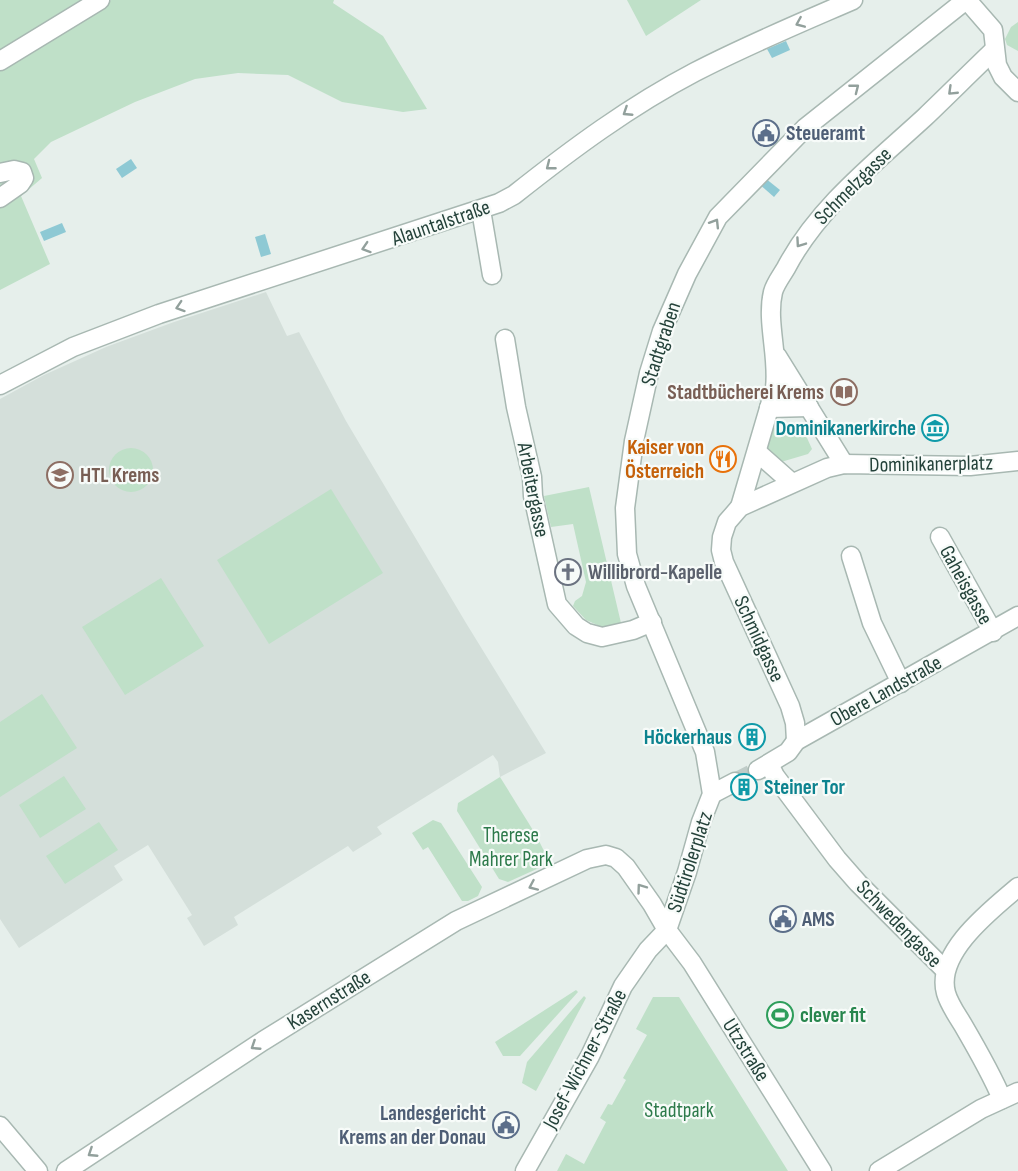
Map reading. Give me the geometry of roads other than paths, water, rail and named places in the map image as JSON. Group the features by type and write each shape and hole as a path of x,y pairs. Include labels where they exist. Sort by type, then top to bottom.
{"street":[{"path":"0,61 100,0"},
{"name":"Alauntalstraße","path":"0,385 72,347 148,318 481,210 514,195 597,131 694,73 750,45 854,0"},
{"path":"966,0 993,30 997,65 1003,77 1018,92"},
{"name":"Stadtgraben","path":"712,794 705,752 636,586 627,554 625,508 634,441 649,373 672,305 718,218 805,128 966,0"},
{"name":"Schmelzgasse","path":"776,354 772,327 773,292 795,249 849,186 994,50"},
{"path":"0,173 14,170 22,172 24,178 20,184 0,198"},
{"path":"481,210 492,275"},
{"name":"Arbeitergasse","path":"505,339 516,407 532,477 533,496 557,604 576,626 587,633 602,637 633,630 652,622"},
{"path":"776,354 844,464"},
{"path":"741,507 769,408 777,373 776,354"},
{"path":"769,408 809,407"},
{"path":"757,452 792,483"},
{"name":"Dominikanerplatz","path":"741,507 827,468 844,464 970,466 1018,461"},
{"name":"Schmidgasse","path":"741,507 727,522 721,550 724,562 790,706 795,723 796,741"},
{"name":"Gaheisgasse","path":"940,537 993,632"},
{"path":"851,556 872,623 901,683"},
{"name":"Obere Landstraße","path":"764,767 788,752 796,741 1018,616"},
{"name":"Schwedengasse","path":"764,767 775,776 837,859 858,883 945,970 946,994 995,1082 1010,1095"},
{"path":"712,794 735,782"},
{"name":"Südtirolerplatz","path":"648,950 667,930 712,794"},
{"name":"Südtirolerplatz","path":"606,855 616,858 626,867 667,930"},
{"name":"Kasernstraße","path":"66,1171 263,1041 456,921 587,859 606,855"},
{"path":"945,970 953,954 966,937 1018,887"},
{"name":"Utzstraße","path":"667,930 692,963 822,1171"},
{"name":"Josef-Wichner-Straße","path":"525,1171 590,1056 623,986 648,950"},
{"path":"879,1171 981,1109 1010,1095"},
{"path":"0,1126 38,1171"}],"water":[{"path":"786,41 790,50 772,58 767,49"},
{"path":"131,159 137,168 122,178 116,169"},
{"path":"765,178 780,190 774,197 759,184"},
{"path":"62,223 66,232 44,241 40,232"},
{"path":"265,234 271,254 261,257 255,237"}],"tunnel":[{"path":"735,782 758,770"}],"place":[{"name":"Steueramt","path":"766,133"},
{"name":"Stadtbücherei Krems","path":"844,392"},
{"name":"Dominikanerkirche","path":"935,428"},
{"name":"Kaiser von Österreich","path":"723,459"},
{"name":"HTL Krems","path":"60,475"},
{"name":"Willibrord-Kapelle","path":"568,572"},
{"name":"Höckerhaus","path":"752,737"},
{"name":"Steiner Tor","path":"744,787"},
{"name":"AMS","path":"783,919"},
{"name":"clever fit","path":"780,1015"},
{"name":"Landesgericht Krems an der Donau","path":"506,1125"}],"park label":[{"name":"Therese Mahrer Park","path":"511,847"},
{"name":"Stadtpark","path":"679,1110"}]}
